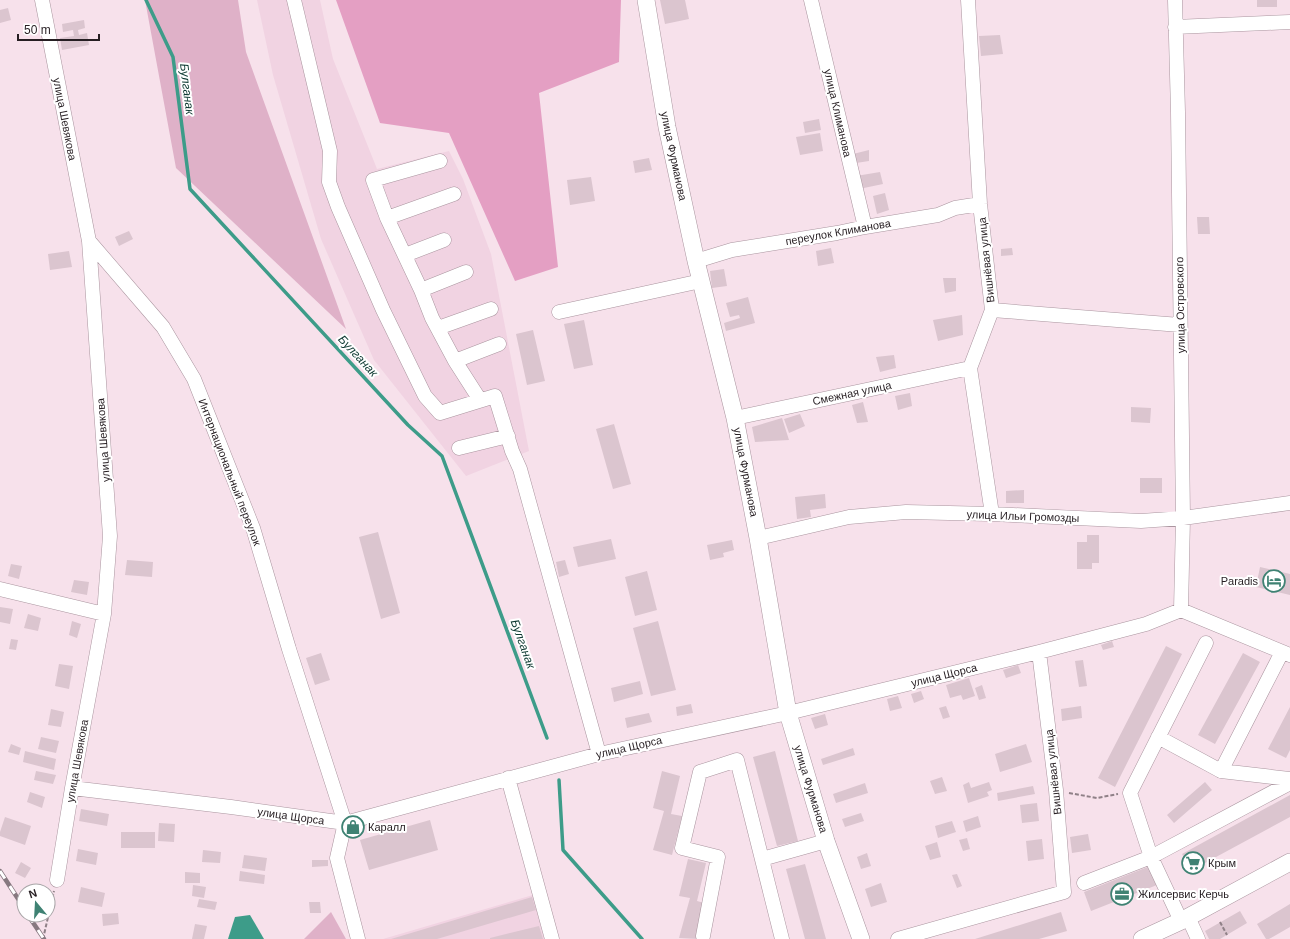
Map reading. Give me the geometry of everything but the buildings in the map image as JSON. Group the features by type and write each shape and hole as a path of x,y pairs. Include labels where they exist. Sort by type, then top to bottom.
{"main road":[{"name":"улица Фурманова","path":"646,0 668,127 696,261 735,418 758,538 788,713 826,841 861,939"},
{"path":"1142,939 1184,919 1290,862"}],"street":[{"name":"улица Шевякова","path":"42,0 89,241 110,536 104,614 56,880"},
{"path":"294,0 330,151 329,182 338,207 383,310 424,396 440,412 495,396 520,470 599,754"},
{"name":"улица Климанова","path":"811,0 865,227"},
{"name":"Вишнёвая улица","path":"968,0 980,204 992,310 970,368 992,514"},
{"name":"улица Островского","path":"1175,0 1178,112 1183,518 1181,610"},
{"path":"1176,27 1290,22"},
{"path":"440,161 373,180 387,218 421,290 432,318 455,361 480,400"},
{"path":"387,218 454,194"},
{"name":"переулок Климанова","path":"696,261 732,250 938,215 955,208 980,204"},
{"path":"405,255 444,240"},
{"name":"Интернациональный переулок","path":"89,241 163,327 194,379 253,528 289,648 345,824"},
{"path":"421,290 466,272"},
{"path":"559,312 701,281"},
{"path":"438,328 491,309"},
{"path":"992,310 1180,325"},
{"path":"455,361 499,344"},
{"name":"Смежная улица","path":"735,418 970,368"},
{"path":"459,448 508,436"},
{"name":"улица Ильи Громозды","path":"758,538 849,517 906,512 992,514 1141,521 1183,518 1290,503"},
{"path":"0,589 104,614"},
{"path":"1181,610 1286,654 1221,771"},
{"name":"улица Щорса","path":"72,788 231,806 345,824 599,754 788,713 1039,652 1146,624 1181,610"},
{"path":"1198,939 1184,919 1151,857 1130,793 1206,643"},
{"name":"Вишнёвая улица","path":"898,939 1064,892 1056,790 1039,652"},
{"path":"1158,737 1221,771 1290,779"},
{"path":"703,936 718,857 682,848 700,772 737,760 782,939"},
{"path":"508,778 552,939"},
{"path":"1084,884 1151,857 1290,783"},
{"path":"345,824 337,858 358,939"},
{"path":"762,859 826,841"}],"path":[{"path":"1056,790 1097,798 1130,793"},
{"path":"43,939 56,880"},
{"path":"1220,922 1227,935"}],"shaded area":[{"path":"145,0 238,0 246,52 346,329 176,168"},
{"path":"257,0 320,0 333,59 377,169 449,151 463,179 491,254 529,451 466,476 374,360 321,239 273,75"},
{"path":"336,0 621,0 619,62 539,93 558,267 515,281 449,133 380,123"},
{"path":"533,895 544,939 383,939"},
{"path":"331,912 346,939 304,939"},
{"path":"250,915 264,939 228,939 235,917"}],"waterway":[{"name":"Булганак","path":"146,0 173,57 190,189 408,425 442,456 547,738"},
{"name":"Булганак","path":"559,780 563,850 642,939"}],"railway":[{"path":"0,871 16,896"},
{"path":"33,923 44,939"}],"place":[{"name":"Paradis","path":"1274,581"},
{"name":"Каралл","path":"353,827"},
{"name":"Крым","path":"1193,863"},
{"name":"Жилсервис Керчь","path":"1122,894"}]}
